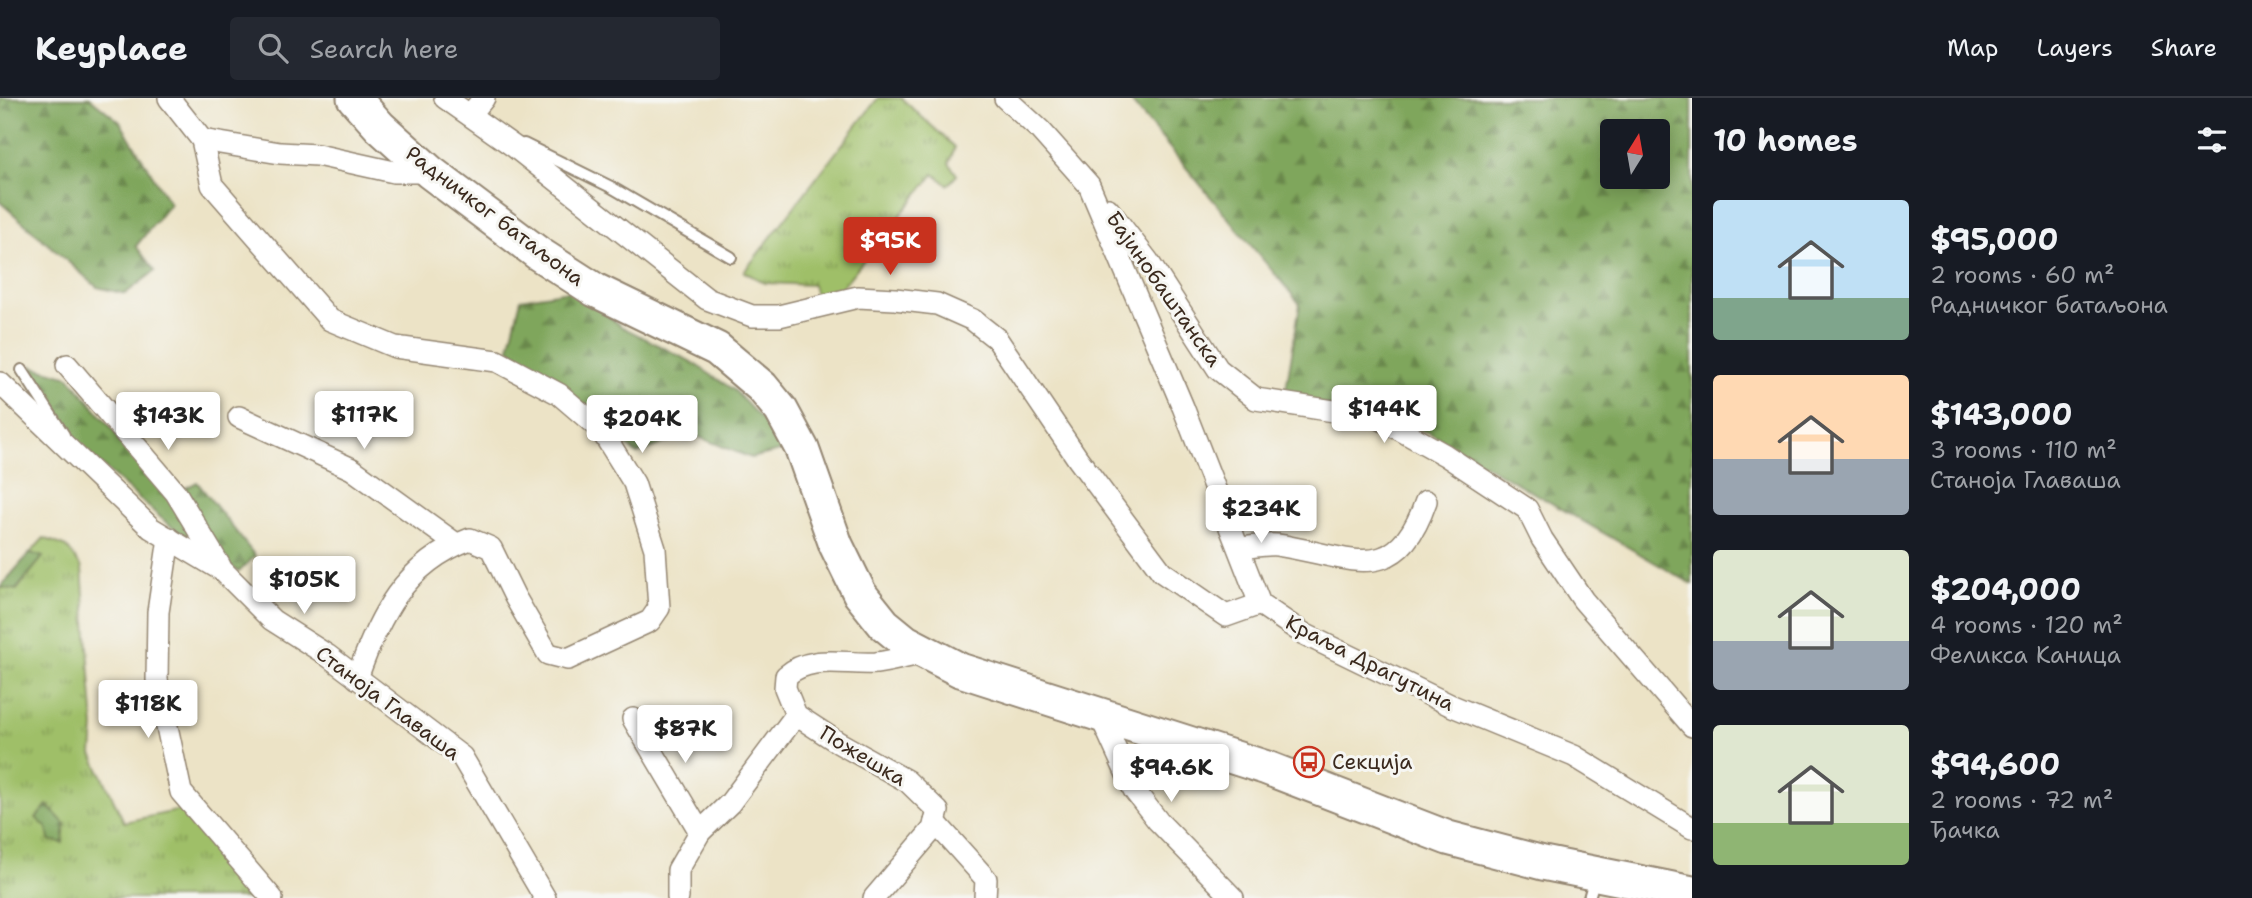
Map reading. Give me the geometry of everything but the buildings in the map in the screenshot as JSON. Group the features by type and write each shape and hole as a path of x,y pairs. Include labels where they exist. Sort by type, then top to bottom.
{"main road":[{"name":"Радничког батаљона","path":"354,98 380,127 430,172 566,272 612,299 717,349 762,387 781,410 799,443 836,545 860,594 884,624 906,642 960,670 1267,768 1448,838 1593,886 1692,893"}],"street":[{"path":"169,98 202,139 212,185 330,320 395,346 497,361 559,394 601,430 635,483 655,549 659,608 650,621 568,659 548,654 491,548 470,538 447,547 398,590 375,627 357,678"},
{"path":"445,98 476,119 707,299 752,316 779,316 858,297 895,299 937,304 973,320 997,339 1078,458 1161,572 1226,615 1260,604 1240,548 1089,185 1040,130 1005,98"},
{"path":"476,119 484,98"},
{"path":"202,139 280,153 317,155 394,172 430,172"},
{"name":"Бајинобаштанска","path":"1089,185 1148,261 1217,369 1256,399 1379,418 1445,455 1527,509 1542,539 1583,600 1692,726"},
{"name":"Станоја Главаша","path":"68,365 176,493 223,570 271,620 357,678 462,757 545,898"},
{"name":"Станоја Главаша","path":"0,383 152,527 223,570"},
{"path":"239,417 352,469 456,544"},
{"path":"1240,548 1274,545 1356,562 1382,561 1401,547 1418,526 1426,501"},
{"path":"169,538 158,612 157,680 180,792 272,898"},
{"name":"Краља Драгутина","path":"1260,604 1304,634 1450,705 1574,756 1692,828"},
{"name":"Пожешка","path":"925,653 880,662 811,661 796,667 786,676 785,688 796,715 839,743 907,780 938,811 935,822"},
{"name":"Пожешка","path":"678,898 678,870 700,832 730,803 796,715"},
{"path":"1100,715 1134,790 1158,821 1233,898"},
{"path":"634,719 700,832"},
{"path":"874,898 933,829 935,822"},
{"path":"935,822 986,880 985,898"}],"lane":[{"path":"476,119 611,187 731,257"},
{"name":"Станоја Главаша","path":"22,370 72,449"}],"green space":[{"path":"0,98 90,98 120,122 170,204 136,246 155,271 125,294 97,287 0,202"},
{"path":"878,98 901,98 955,147 949,163 957,175 948,185 934,174 837,293 817,299 813,285 765,283 744,272"},
{"path":"1128,98 1692,98 1692,584 1428,432 1285,395 1300,304"},
{"path":"574,290 622,327 690,361 734,390 789,449 751,458 689,433 637,454 509,348 521,299"},
{"path":"31,366 69,377 169,497 197,482 255,556 239,572 168,524 78,445"},
{"path":"44,538 67,547 82,568 94,727 92,754 124,822 190,808 268,892 257,898 0,898 0,587 17,590 42,557 30,553"},
{"path":"30,553 43,557 16,590 0,587"},
{"path":"47,805 65,824 63,843 49,840 47,828 36,818"}],"place":[{"name":"Секција","path":"1309,762"}]}
